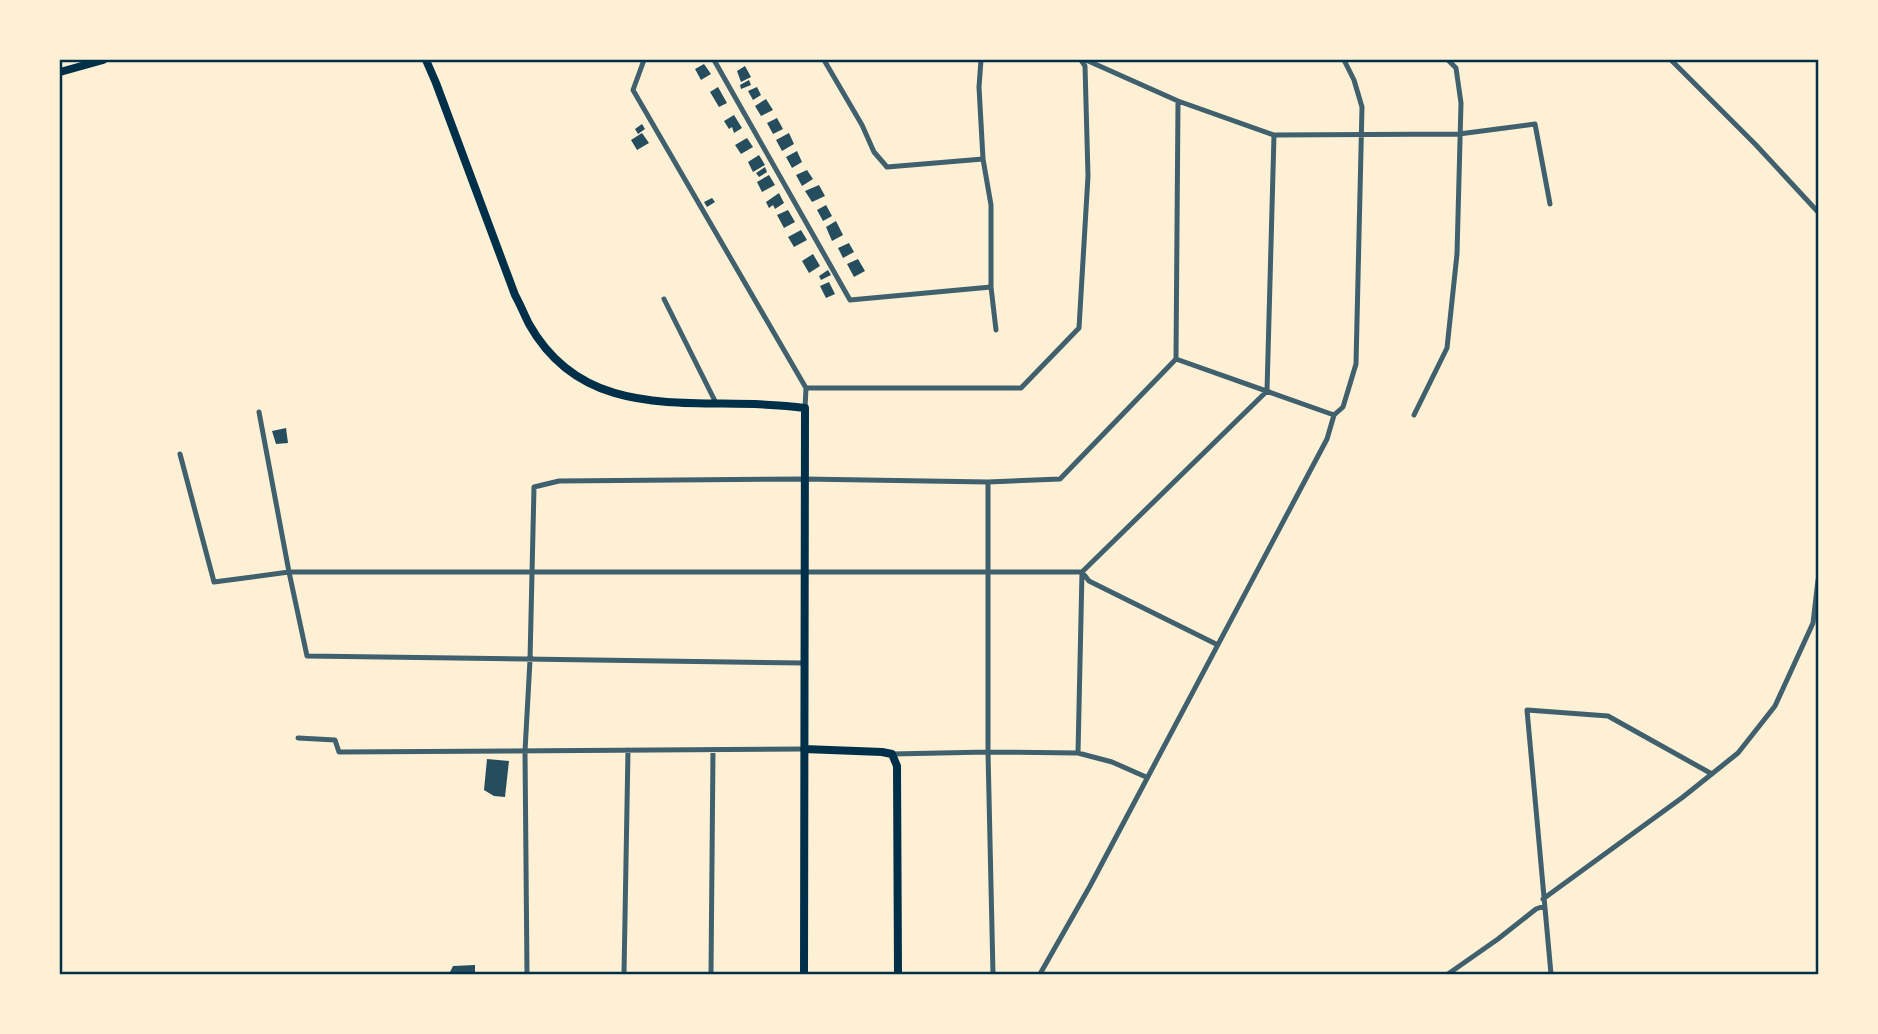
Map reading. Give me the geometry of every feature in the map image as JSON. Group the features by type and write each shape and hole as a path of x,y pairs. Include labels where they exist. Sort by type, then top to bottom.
{"main road":[{"path":"60,72 103,60"},
{"path":"426,60 515,295 529,324 545,346 570,371 614,393 648,401 769,404 805,408 804,975"},
{"path":"804,749 882,752 892,754 897,766 898,975"}],"street":[{"path":"644,60 633,90 806,388 805,408"},
{"path":"714,60 850,300 990,287"},
{"path":"824,60 862,125 874,152 887,167 983,159"},
{"path":"981,60 979,87 983,159 991,205 990,287 996,330"},
{"path":"806,388 1021,388 1079,328 1088,176 1083,60"},
{"path":"1083,60 1178,101 1274,135 1459,134 1535,124 1550,204"},
{"path":"1040,975 1327,439 1334,415 1343,407 1356,363 1362,135 1362,107 1354,80 1344,60"},
{"path":"1414,415 1447,348 1457,254 1461,103 1456,68 1448,60"},
{"path":"1671,60 1818,212"},
{"path":"527,975 525,751 534,487 559,481 804,479 988,482 1060,478 1175,359 1178,101"},
{"path":"180,454 214,582 289,572 1082,572 1267,391 1274,135"},
{"path":"664,299 716,403"},
{"path":"1175,359 1334,415"},
{"path":"259,412 307,656 804,663"},
{"path":"988,482 988,752 993,975"},
{"path":"1082,572 1089,581 1218,645"},
{"path":"1078,753 1082,572"},
{"path":"1543,899 1683,797 1738,753 1775,706 1813,622 1818,580"},
{"path":"1551,975 1527,710 1608,716 1712,774"},
{"path":"298,738 335,740 340,752 804,749"},
{"path":"624,975 628,750"},
{"path":"711,975 713,750"},
{"path":"892,754 1078,753 1112,762 1146,777"},
{"path":"1448,975 1536,909 1544,906"}],"building":[{"path":"704,64 711,74 701,80 695,69"},
{"path":"745,66 751,77 741,82 737,71"},
{"path":"749,80 751,85 741,89 740,85"},
{"path":"718,87 727,103 719,107 710,92"},
{"path":"757,87 761,95 753,100 748,91"},
{"path":"766,99 773,110 761,116 755,106"},
{"path":"734,115 742,128 734,133 732,127 729,129 724,121"},
{"path":"777,118 783,129 773,134 767,123"},
{"path":"642,124 645,129 638,134 635,129"},
{"path":"642,133 649,143 637,150 631,140"},
{"path":"789,133 794,144 782,151 776,140"},
{"path":"747,138 753,147 741,154 735,145"},
{"path":"797,151 802,162 792,168 786,157"},
{"path":"759,155 765,165 753,172 748,162"},
{"path":"765,167 767,172 759,177 756,173"},
{"path":"807,170 813,179 802,186 796,175"},
{"path":"769,175 775,185 762,192 757,182"},
{"path":"819,185 825,196 812,202 805,191"},
{"path":"779,193 784,203 775,209 773,205 769,208 766,202"},
{"path":"712,198 715,202 707,207 704,202"},
{"path":"826,205 832,216 823,221 817,210"},
{"path":"788,210 795,222 784,228 777,215"},
{"path":"836,221 843,235 832,241 826,227"},
{"path":"801,230 807,240 794,247 788,237"},
{"path":"849,243 854,252 843,258 838,248"},
{"path":"813,254 820,266 809,273 802,261"},
{"path":"858,259 865,271 854,277 847,264"},
{"path":"828,270 831,275 821,280 819,276"},
{"path":"829,282 835,294 826,298 820,286"},
{"path":"286,428 288,443 276,444 272,431"},
{"path":"487,759 509,761 505,797 494,796 484,790"},
{"path":"475,965 475,974 449,974 453,966"}]}
